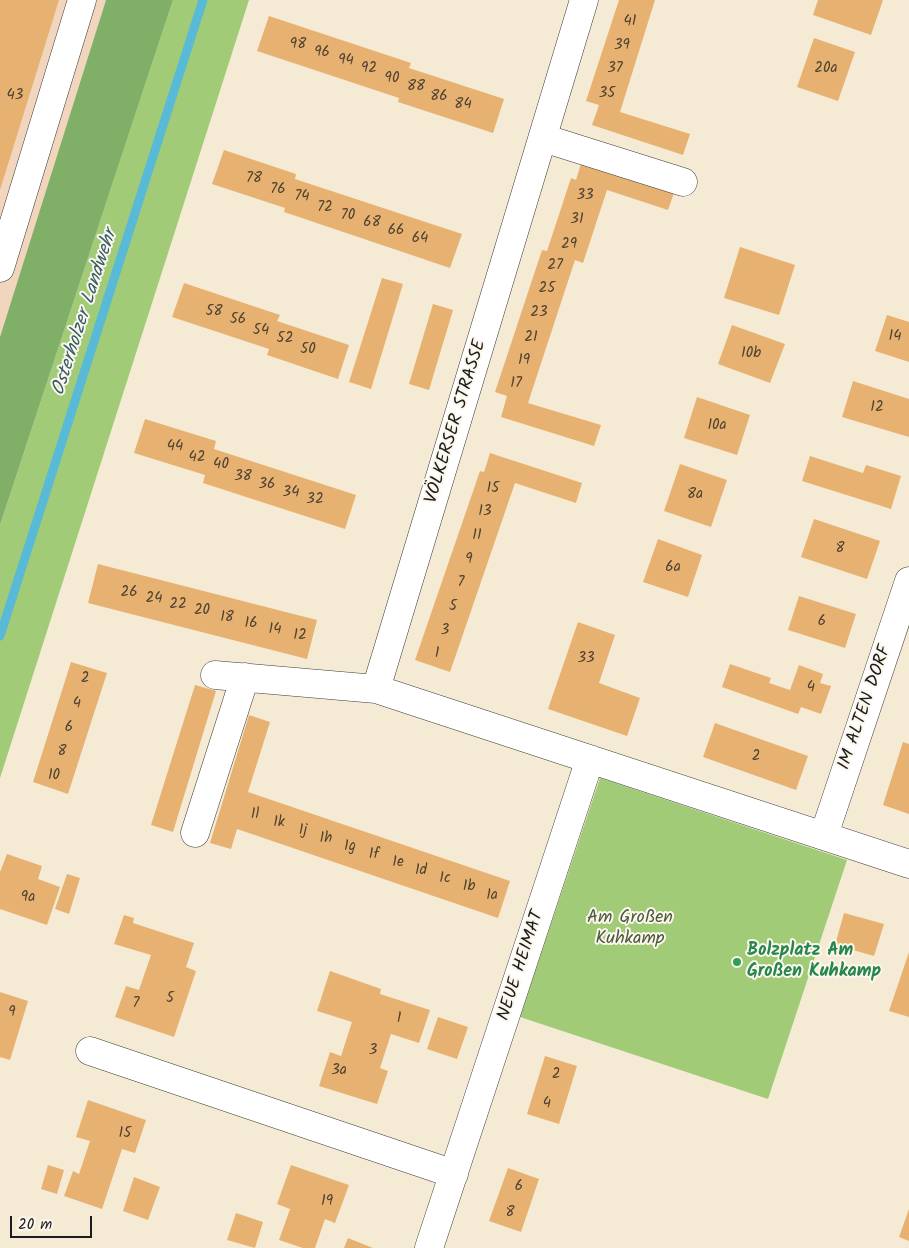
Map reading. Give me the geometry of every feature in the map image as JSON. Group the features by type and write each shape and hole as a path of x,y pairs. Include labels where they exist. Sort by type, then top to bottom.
{"street":[{"path":"0,268 82,0"},
{"name":"VÖLKERSER STRASSE","path":"376,689 584,0"},
{"path":"543,138 683,182"},
{"name":"IM ALTEN DORF","path":"824,835 909,581"},
{"path":"215,675 376,689 909,864"},
{"path":"195,833 245,677"},
{"name":"NEUE HEIMAT","path":"429,1248 590,759"},
{"path":"90,1051 454,1174"}],"shaded area":[{"path":"0,0 106,0 0,337"}],"green space":[{"path":"106,0 173,0 0,525 0,337"},
{"path":"173,0 249,0 0,778 0,525"},
{"name":"Am Großen Kuhkamp","path":"600,778 847,860 768,1099 520,1017"}],"building":[{"path":"0,0 59,0 0,190"},
{"path":"619,0 655,0 620,112 690,134 683,155 592,125 599,105 586,101"},
{"path":"818,0 883,0 871,35 813,15"},
{"path":"269,16 411,63 409,68 504,99 493,133 398,102 399,98 257,51"},
{"path":"814,38 855,52 838,101 797,87"},
{"path":"224,150 296,174 295,179 462,234 450,268 284,212 285,208 212,184"},
{"path":"582,160 675,190 668,210 607,190 583,263 575,260 528,403 601,425 594,446 501,417 507,396 495,392 542,250 547,251 571,178 576,180"},
{"path":"740,247 795,265 779,315 724,298"},
{"path":"382,278 403,284 371,389 349,382"},
{"path":"184,283 280,315 277,321 349,345 338,379 267,355 269,349 172,317"},
{"path":"433,304 453,310 429,390 409,384"},
{"path":"887,315 909,322 909,362 875,351"},
{"path":"732,325 785,344 770,383 718,364"},
{"path":"853,381 909,399 909,437 842,417"},
{"path":"697,397 750,415 737,455 684,438"},
{"path":"145,419 216,441 214,449 356,495 345,529 203,483 205,475 134,453"},
{"path":"490,453 582,483 576,503 515,483 450,672 415,660 480,471 484,472"},
{"path":"810,456 863,473 866,465 901,476 891,509 802,481"},
{"path":"680,464 727,480 711,527 664,511"},
{"path":"814,519 880,541 867,579 801,557"},
{"path":"658,539 702,555 688,597 643,582"},
{"path":"98,564 317,620 307,659 88,603"},
{"path":"799,596 856,614 845,648 788,630"},
{"path":"578,622 615,635 599,683 640,698 627,736 548,709"},
{"path":"71,662 107,673 68,794 33,782"},
{"path":"730,664 771,678 769,683 790,690 799,665 823,674 820,683 831,686 821,714 801,707 798,714 722,687"},
{"path":"195,685 216,691 173,832 151,825"},
{"path":"249,715 270,722 248,792 510,881 498,918 237,829 231,849 210,843"},
{"path":"715,723 808,756 796,790 703,757"},
{"path":"903,742 909,744 909,814 883,805"},
{"path":"7,854 42,866 38,879 60,887 47,925 0,909 0,872"},
{"path":"67,874 80,878 69,914 55,909"},
{"path":"844,913 884,924 874,956 835,945"},
{"path":"124,915 134,918 133,923 194,943 186,967 196,971 174,1037 115,1017 126,986 139,990 151,955 114,944"},
{"path":"909,952 909,1017 889,1011"},
{"path":"330,971 381,989 380,994 430,1010 419,1043 391,1034 380,1068 388,1071 377,1104 319,1086 330,1052 341,1056 352,1022 317,1011"},
{"path":"0,992 28,1001 10,1060 0,1057"},
{"path":"438,1017 468,1027 457,1059 427,1049"},
{"path":"545,1056 577,1066 559,1124 527,1114"},
{"path":"88,1100 146,1120 135,1153 122,1149 102,1209 64,1196 73,1171 79,1174 90,1141 76,1137"},
{"path":"48,1165 64,1170 57,1194 41,1189"},
{"path":"291,1165 349,1185 335,1223 325,1219 315,1248 303,1248 279,1240 290,1209 277,1204"},
{"path":"508,1168 539,1179 521,1232 489,1221"},
{"path":"134,1177 160,1187 148,1220 123,1211"},
{"path":"909,1209 909,1241 899,1237"},
{"path":"236,1213 263,1222 255,1248 227,1240"},
{"path":"348,1238 373,1248 344,1248"}],"waterway":[{"name":"Osterholzer Landwehr","path":"0,636 203,0"}],"place":[{"name":"Bolzplatz Am Großen Kuhkamp","path":"737,962"}]}
